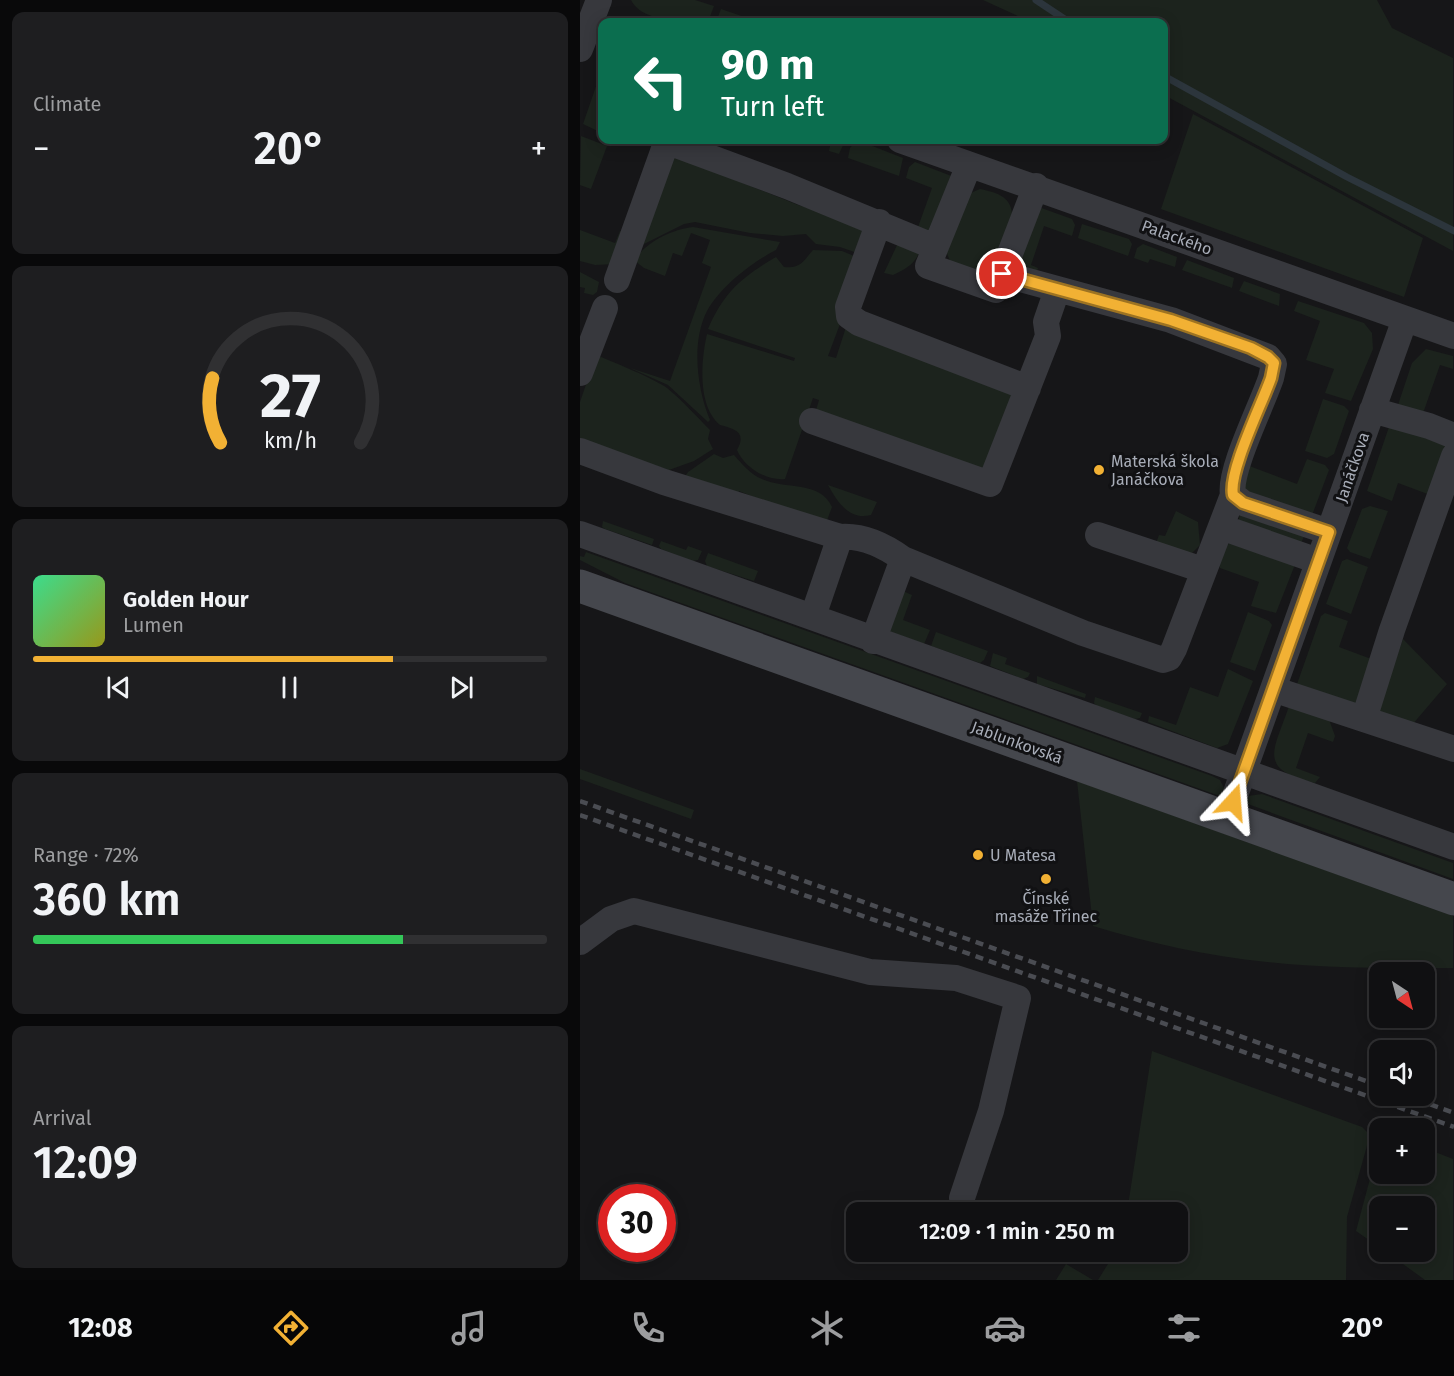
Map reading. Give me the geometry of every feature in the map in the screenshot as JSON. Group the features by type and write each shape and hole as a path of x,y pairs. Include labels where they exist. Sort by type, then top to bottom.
{"main road":[{"name":"Jablunkovská","path":"580,586 1453,899"}],"street":[{"path":"580,49 593,16"},
{"path":"617,280 664,148 670,144"},
{"path":"674,144 879,222 935,247"},
{"name":"Palackého","path":"911,144 1036,186 1453,336"},
{"path":"969,165 928,266 996,290 1036,186"},
{"path":"879,222 848,307 849,316 859,323 1028,388"},
{"path":"580,451 653,478 840,537 854,536 889,549 903,559 1083,633 1163,660 1169,658 1233,495 1231,486 1237,465 1271,378 1274,363 1268,357 1171,320 1064,289 1057,290 1002,274"},
{"path":"812,421 990,483 1048,336 1046,322 1057,290"},
{"path":"580,373 605,308"},
{"name":"Janáčkova","path":"1227,818 1405,319"},
{"path":"1372,410 1453,436"},
{"path":"1364,720 1392,630 1453,456"},
{"path":"1233,495 1243,503 1329,532"},
{"path":"1221,527 1318,561"},
{"path":"580,534 1453,847"},
{"path":"1098,535 1203,570"},
{"path":"812,616 840,537"},
{"path":"873,640 903,559"},
{"path":"1273,689 1453,749"},
{"path":"580,942 611,918 634,911 870,972 956,978 1018,998 991,1111 962,1198"}],"shaded area":[{"path":"631,0 695,0 714,6 710,18 658,18 636,7"},
{"path":"983,0 1377,0 1392,28 1453,58 1453,251 1168,97 1168,18 1022,18"},
{"path":"721,9 747,18 718,18"},
{"path":"598,81 598,131 583,124"},
{"path":"1193,114 1423,238 1404,297 1161,209"},
{"path":"581,136 607,146 591,189 580,185"},
{"path":"824,144 844,144 839,154 829,151 830,146"},
{"path":"854,144 867,144 903,158 899,176 848,158"},
{"path":"668,153 798,205 833,215 863,230 863,255 840,247 816,244 806,234 783,236 750,233 695,222 684,224 640,246"},
{"path":"915,162 954,177 935,236 918,227 932,188 906,178 909,167"},
{"path":"980,189 996,193 1005,199 1009,203 1012,214 992,268 980,273 951,263 945,249 966,195"},
{"path":"1033,205 1072,219 1075,225 1072,236 1044,226 1031,265 1038,268 1036,274 1017,272"},
{"path":"1082,224 1129,239 1132,244 1128,256 1078,238"},
{"path":"693,227 780,242 776,250 747,268 728,284 707,311 702,323 697,351 699,380 710,420 708,422 668,385 630,368 670,381 711,267 702,263 710,240 691,233 682,256 673,253 665,276 644,268 635,261 645,248 659,238"},
{"path":"580,230 615,243 620,231 628,234 615,264 595,265 580,261"},
{"path":"898,243 919,253 905,269 893,275 884,273"},
{"path":"1143,244 1177,257 1175,267 1150,259 1148,263 1134,258 1137,248"},
{"path":"813,250 842,251 859,258 843,316 828,356 836,358 846,327 1015,396 986,477 814,417 819,400 813,398 785,479 770,478 756,472 740,456 737,450 740,435 735,430 720,425 707,406 704,395 702,369 707,334 794,361 795,358 708,329 728,295 753,271 776,257 784,267 794,267 802,263"},
{"path":"1187,260 1234,278 1232,288 1182,270"},
{"path":"580,272 599,282 597,292 593,295 584,293 585,288 580,287"},
{"path":"1244,281 1280,294 1279,306 1239,291"},
{"path":"1298,301 1364,323 1372,333 1373,349 1351,401 1325,393 1334,369 1306,360 1320,321 1294,311"},
{"path":"1426,349 1453,356 1453,369 1440,365 1421,419 1397,408 1412,363"},
{"path":"596,355 644,375 667,388 710,430 708,439 713,449 694,461 669,470 580,441 580,402"},
{"path":"1323,399 1344,406 1349,411 1334,454 1327,458 1305,451"},
{"path":"1390,424 1446,446 1433,496 1398,483 1392,501 1367,491"},
{"path":"714,454 723,458 734,455 750,472 762,479 811,489 819,493 832,507 826,523 819,523 739,491 737,497 682,481 688,472"},
{"path":"1307,459 1325,465 1329,470 1311,518 1245,493 1244,464 1297,484"},
{"path":"828,485 877,502 871,515 856,515 850,512 835,497"},
{"path":"1370,506 1388,511 1370,559 1350,552 1347,548 1362,509"},
{"path":"1176,511 1198,522 1200,545 1192,553 1154,549 1159,535 1165,536"},
{"path":"1240,514 1305,534 1299,548 1238,523"},
{"path":"603,521 654,539 652,545 605,529 602,527"},
{"path":"661,541 686,550 688,546 702,551 698,560 692,561 661,549 659,546"},
{"path":"1232,542 1296,562 1276,613 1251,606 1259,582 1220,568 1218,560 1227,545"},
{"path":"586,552 1212,776 1220,780 1224,788 1222,795 625,583 580,560 580,556 584,557"},
{"path":"708,553 758,571 754,581 707,566 705,561"},
{"path":"1347,559 1368,567 1351,614 1326,604 1342,561"},
{"path":"896,588 912,595 903,620 930,630 924,644 883,629"},
{"path":"1248,612 1269,621 1272,625 1255,671 1230,662"},
{"path":"1325,613 1348,621 1339,647 1374,660 1360,705 1296,687 1321,616"},
{"path":"936,632 988,651 984,660 980,663 931,646"},
{"path":"1403,639 1447,684 1412,725 1376,716"},
{"path":"993,653 1007,658 1005,664 1030,673 1028,677 1023,679 990,666"},
{"path":"1228,669 1253,681 1228,744 1217,748 1148,722 1149,716 1176,725 1190,687 1218,697"},
{"path":"1037,676 1086,694 1085,698 1037,684"},
{"path":"1095,697 1142,713 1140,718 1135,719 1097,706 1094,703"},
{"path":"1289,706 1327,714 1335,736 1333,742 1308,733 1296,768 1320,777 1315,783 1296,778 1284,771 1277,764 1274,756 1278,735"},
{"path":"580,769 694,810 691,819 580,779"},
{"path":"1077,781 1453,916 1453,968 1435,968 1435,962 1369,962 1369,968 1290,964 1245,959 1179,948 1093,926"},
{"path":"1262,794 1453,863 1453,879 1245,803 1248,796"},
{"path":"1152,1051 1362,1127 1369,1134 1347,1217 1346,1280 1098,1280 1109,1262 1188,1262 1188,1202 1129,1202"},
{"path":"1435,1152 1453,1159 1453,1280 1425,1280 1400,1262 1435,1262 1435,1196 1369,1196 1369,1240 1356,1231 1369,1182 1435,1184"},
{"path":"1066,1264 1093,1280 1056,1280"}],"waterway":[{"path":"1036,0 1063,18"},
{"path":"1168,78 1347,177 1454,231"}],"railway":[{"path":"580,801 1369,1082"},
{"path":"580,815 1454,1127"},
{"path":"1435,1106 1454,1113"}],"place":[{"name":"Materská škola Janáčkova","path":"1099,470"},
{"name":"U Matesa","path":"978,855"},
{"name":"Čínské masáže Třinec","path":"1046,879"}],"route":[{"path":"1002,274 1057,290 1064,289 1171,320 1251,348 1274,363 1271,378 1237,465 1231,486 1233,495 1243,503 1329,532 1233,802"}]}
